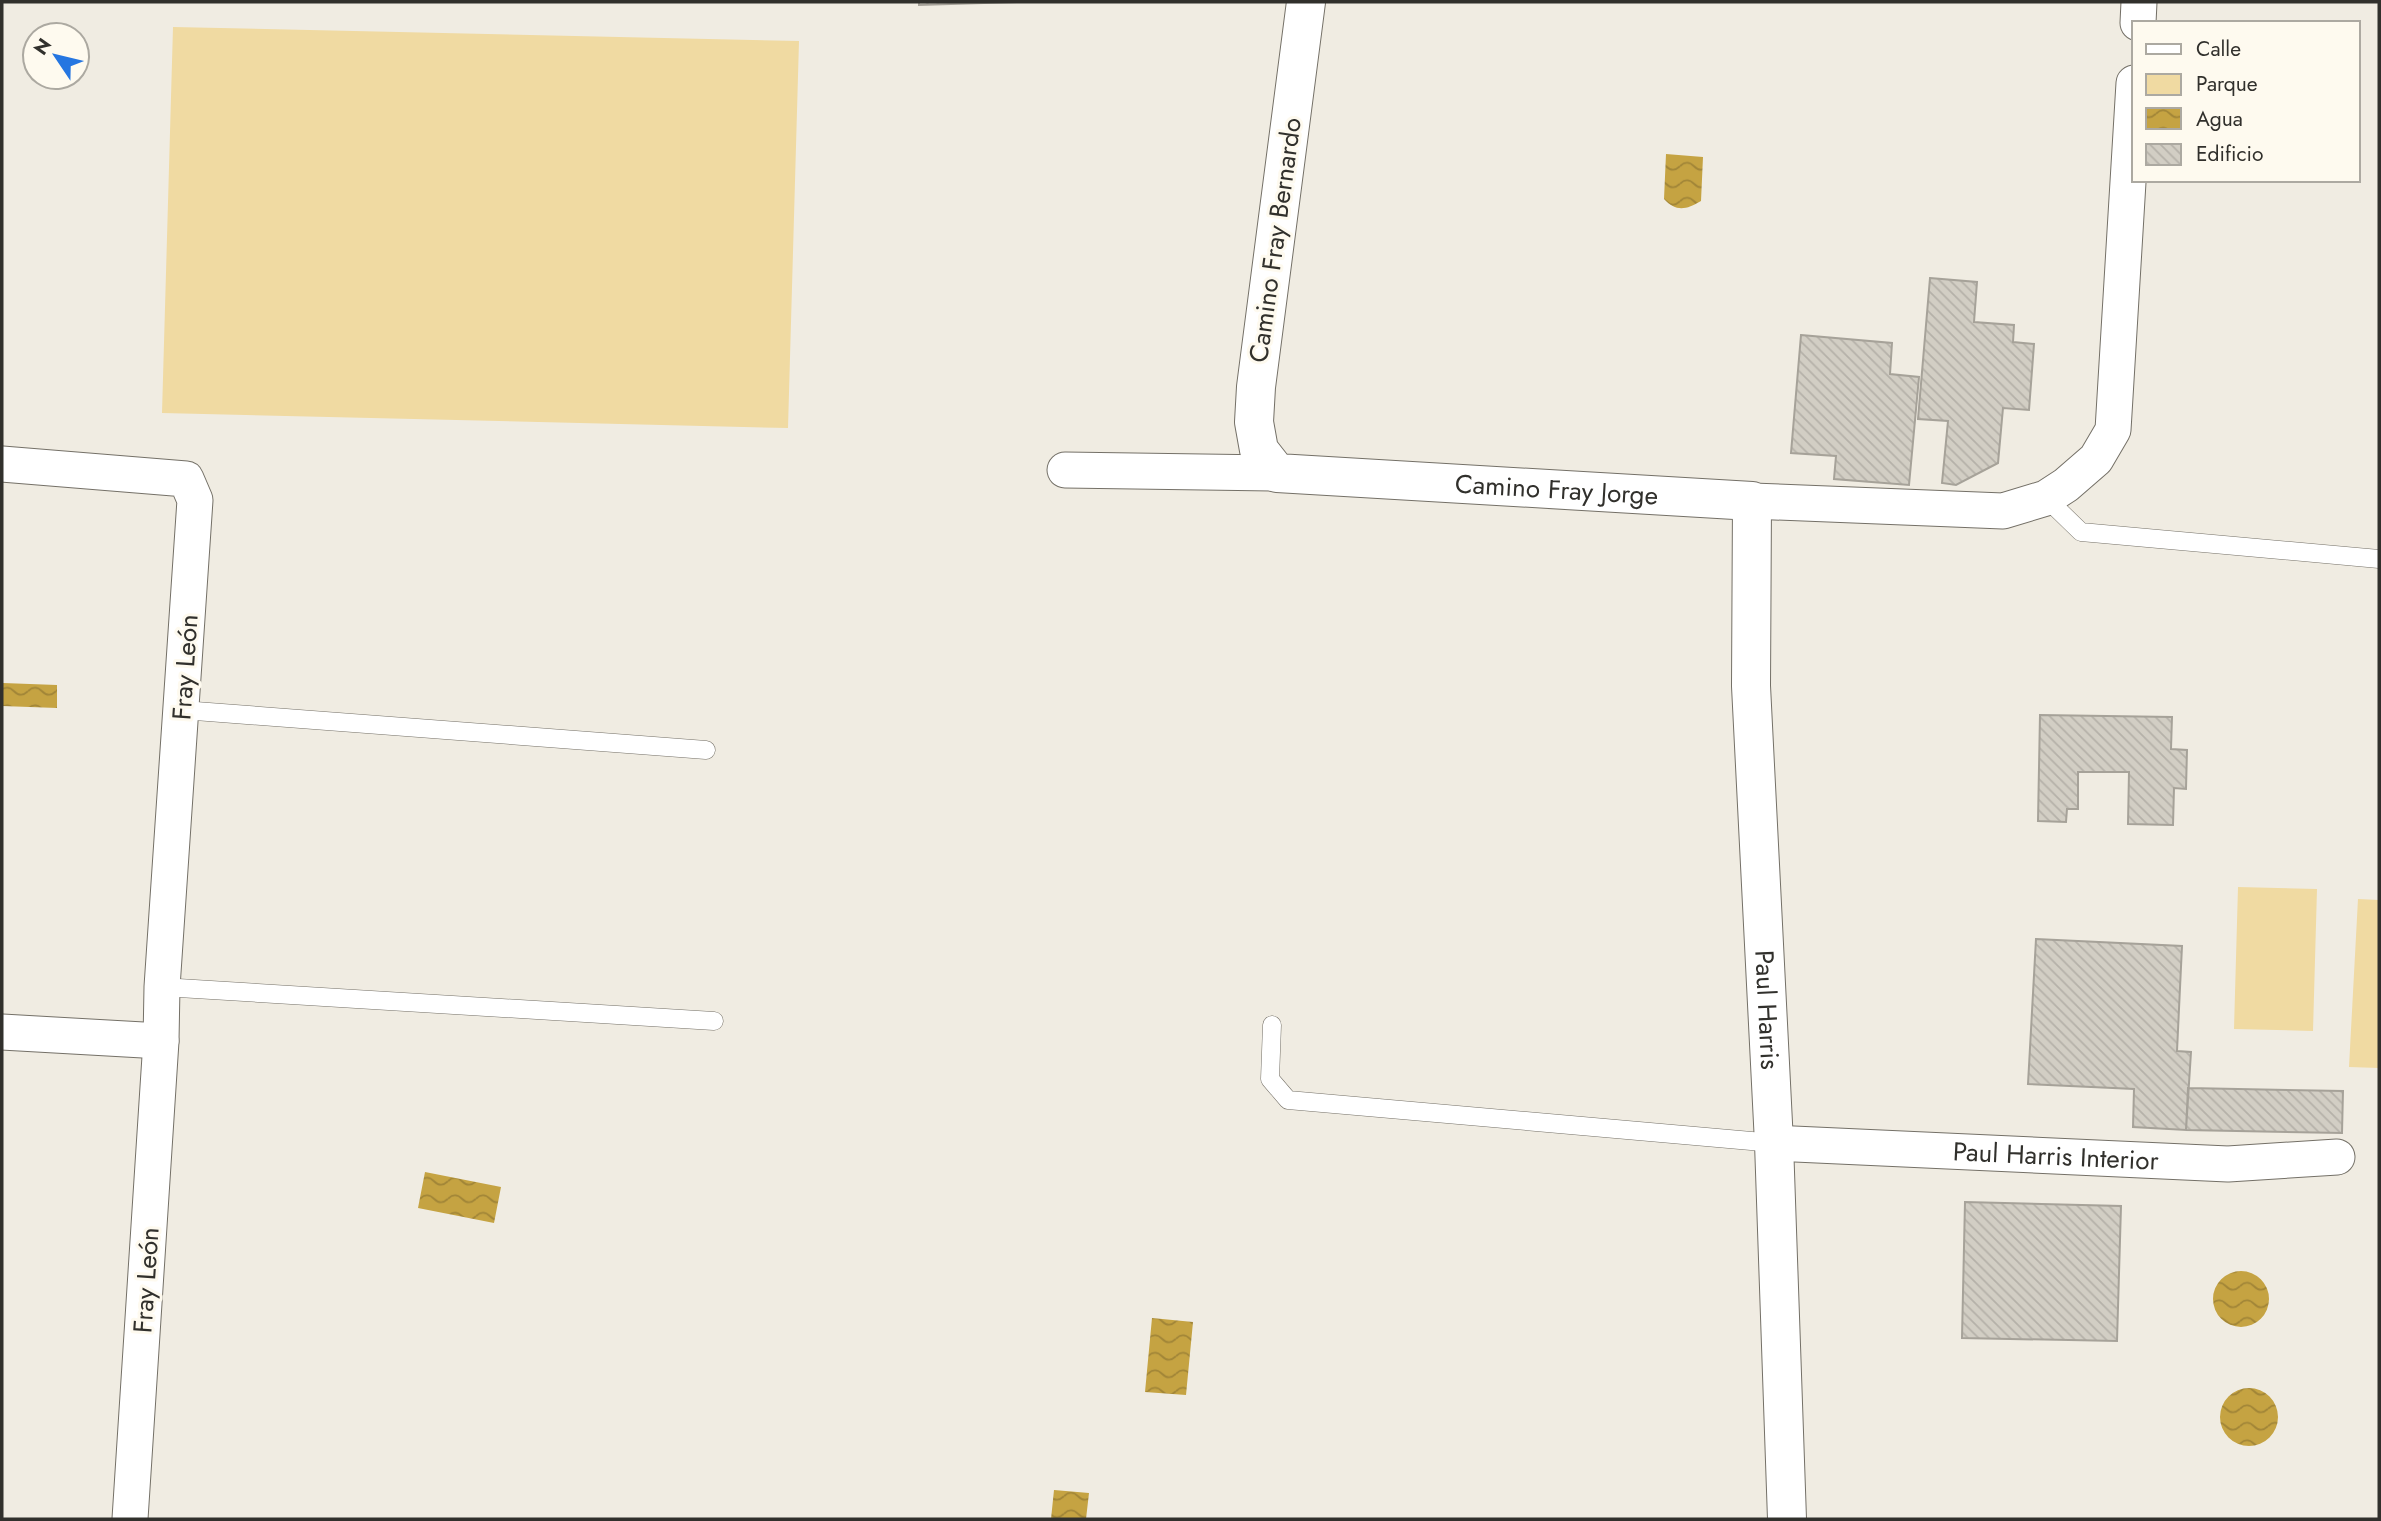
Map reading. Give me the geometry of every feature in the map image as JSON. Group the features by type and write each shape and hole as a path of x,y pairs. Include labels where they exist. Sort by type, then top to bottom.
{"street":[{"name":"Camino Fray Bernardo","path":"1277,473 1259,450 1254,422 1256,387 1306,2"},
{"path":"2138,21 2139,2"},
{"name":"Camino Fray Jorge","path":"1065,470 1277,473 1752,501 2003,511 2046,498 2096,459 2113,430 2132,116"},
{"name":"Fray León","path":"2,464 186,479 195,500 130,1519"},
{"name":"Paul Harris","path":"1752,501 1751,686 1774,1143 1787,1519"},
{"path":"2,1032 161,1041"},
{"name":"Paul Harris Interior","path":"1774,1143 2228,1164 2337,1157"}],"lane":[{"path":"2046,498 2081,532 2379,559"},
{"path":"182,710 706,750"},
{"path":"162,987 713,1021"},
{"path":"1272,1025 1270,1079 1288,1100 1774,1143"}],"green space":[{"path":"173,27 799,41 788,428 162,413"},
{"path":"2238,887 2317,889 2313,1031 2234,1029"},
{"path":"2358,899 2379,900 2379,1068 2349,1067"}],"water":[{"path":"1666,154 1703,157 1701,201 1677,208 1664,199"},
{"path":"3,683 57,685 57,708 2,706"},
{"path":"425,1172 501,1187 494,1223 418,1208"},
{"path":"2241,1271 2252,1273 2261,1279 2267,1288 2267,1310 2261,1319 2252,1325 2241,1327 2230,1325 2221,1319 2215,1310 2213,1299 2215,1288 2221,1279 2230,1273"},
{"path":"1152,1318 1193,1322 1186,1395 1145,1392"},
{"path":"2243,1388 2255,1388 2270,1396 2278,1411 2278,1423 2270,1438 2255,1446 2243,1446 2228,1438 2220,1423 2220,1411 2228,1396"},
{"path":"1054,1490 1089,1493 1086,1519 1051,1519"}],"building":[{"path":"919,2 1017,2 919,5"},
{"path":"1930,278 1977,282 1974,322 2014,325 2013,342 2034,344 2029,410 2003,408 1998,463 1956,485 1942,483 1948,421 1918,419"},
{"path":"1801,335 1892,343 1890,374 1919,377 1909,485 1834,479 1836,456 1791,453"},
{"path":"2040,715 2172,717 2171,749 2187,750 2186,789 2174,788 2173,825 2128,824 2129,772 2078,772 2078,809 2067,809 2066,822 2038,821"},
{"path":"2036,939 2182,946 2177,1051 2191,1052 2186,1130 2133,1127 2134,1089 2028,1084"},
{"path":"2188,1088 2343,1091 2342,1133 2186,1130"},
{"path":"1965,1202 2121,1206 2117,1341 1962,1338"}]}
